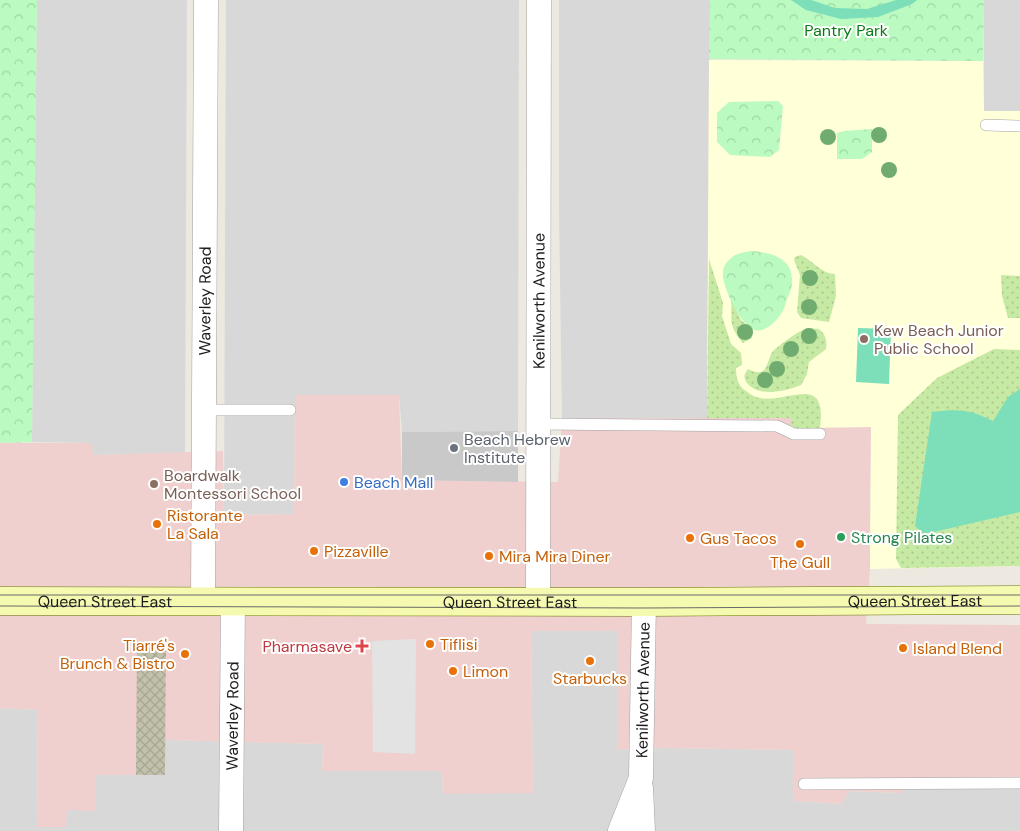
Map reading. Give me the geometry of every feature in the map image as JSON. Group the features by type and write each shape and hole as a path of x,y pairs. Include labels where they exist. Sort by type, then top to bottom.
{"main road":[{"name":"Queen Street East","path":"0,601 644,602 1020,600"}],"street":[{"name":"Waverley Road","path":"203,601 206,0"},
{"name":"Kenilworth Avenue","path":"538,601 539,0"},
{"name":"Waverley Road","path":"231,831 233,601"},
{"name":"Kenilworth Avenue","path":"643,831 641,778 644,602"},
{"name":"Kenilworth Avenue","path":"620,831 641,778"}],"lane":[{"path":"986,125 1020,126"},
{"path":"204,410 290,410"},
{"path":"539,424 777,426 794,434 820,434"},
{"path":"804,784 1020,783"}],"shaded area":[{"path":"37,0 187,0 185,453 92,455 92,443 32,442"},
{"path":"226,0 519,0 518,431 402,432 399,395 295,395 294,514 224,515"},
{"path":"559,0 710,0 707,418 562,418 559,212"},
{"path":"984,0 1020,0 1020,111 984,111"},
{"name":"Kew Beach Junior Public School","path":"709,60 983,61 984,111 1020,111 1020,566 870,569 871,427 791,428 791,418 707,418"},
{"path":"295,395 399,395 402,480 558,482 562,418 791,418 792,428 871,427 870,569 866,624 1020,625 1020,788 905,789 900,793 849,791 841,804 793,801 793,750 664,748 618,750 617,631 531,631 533,793 443,794 442,771 322,771 323,744 165,740 165,775 95,775 96,811 67,810 66,827 38,827 37,710 0,708 0,443 92,443 93,455 223,451 224,515 294,514"},
{"path":"518,431 518,482 402,480 402,432"},
{"path":"531,631 617,631 619,750 664,748 793,750 794,801 841,804 849,791 900,793 904,789 1020,788 1020,831 0,831 0,708 37,710 38,827 67,810 95,775 164,775 165,740 323,744 322,771 442,771 443,793 533,793"},
{"path":"416,639 415,754 373,752 372,641"},
{"path":"137,641 166,642 165,775 136,775"}],"green space":[{"path":"0,0 37,0 32,442 0,443"},
{"name":"Pantry Park","path":"710,0 984,0 983,61 709,59"},
{"path":"791,0 811,0 835,8 867,9 896,0 917,0 912,4 878,17 841,19 806,10"},
{"path":"778,101 783,106 779,150 770,157 730,155 717,142 717,113 729,102"},
{"path":"872,129 872,152 862,159 837,159 837,133"},
{"path":"751,251 772,255 784,261 791,272 792,280 792,286 781,314 770,325 759,330 750,327 738,314 723,278 726,263 732,257"},
{"path":"801,255 822,270 835,274 836,296 829,322 801,318 797,312 800,275 794,260 795,257"},
{"path":"709,259 723,303 722,316 731,344 741,353 742,365 736,368 739,384 754,396 767,399 802,394 811,395 817,400 821,410 820,428 791,428 791,418 707,418"},
{"path":"1001,275 1020,276 1020,318 1008,318 1002,296"},
{"path":"731,299 741,320 753,330 752,338 743,343 733,327"},
{"path":"807,328 819,329 823,333 826,338 826,349 809,362 807,374 801,385 780,391 765,392 752,388 747,383 744,376 748,369 755,372 764,370 774,350 793,335"},
{"path":"858,328 891,329 889,384 856,382"},
{"path":"994,349 1020,350 1020,566 901,568 896,559 898,415 937,378"},
{"path":"1020,389 1020,512 925,534 915,526 932,412 963,411 977,414 993,421 1008,397"}],"tram line":[{"path":"0,595 1020,595"},
{"path":"0,606 644,608 1020,606"}],"place":[{"name":"Kew Beach Junior Public School","path":"864,339"},
{"name":"Beach Hebrew Institute","path":"454,448"},
{"name":"Beach Mall","path":"344,482"},
{"name":"Boardwalk Montessori School","path":"154,484"},
{"name":"Ristorante La Sala","path":"157,524"},
{"name":"Strong Pilates","path":"841,537"},
{"name":"Gus Tacos","path":"690,538"},
{"name":"The Gull","path":"800,544"},
{"name":"Pizzaville","path":"314,551"},
{"name":"Mira Mira Diner","path":"489,556"},
{"name":"Tiflisi","path":"430,644"},
{"name":"Pharmasave","path":"362,646"},
{"name":"Island Blend","path":"903,648"},
{"name":"Tiarré's Brunch & Bistro","path":"185,654"},
{"name":"Starbucks","path":"590,661"},
{"name":"Limon","path":"453,671"}]}
